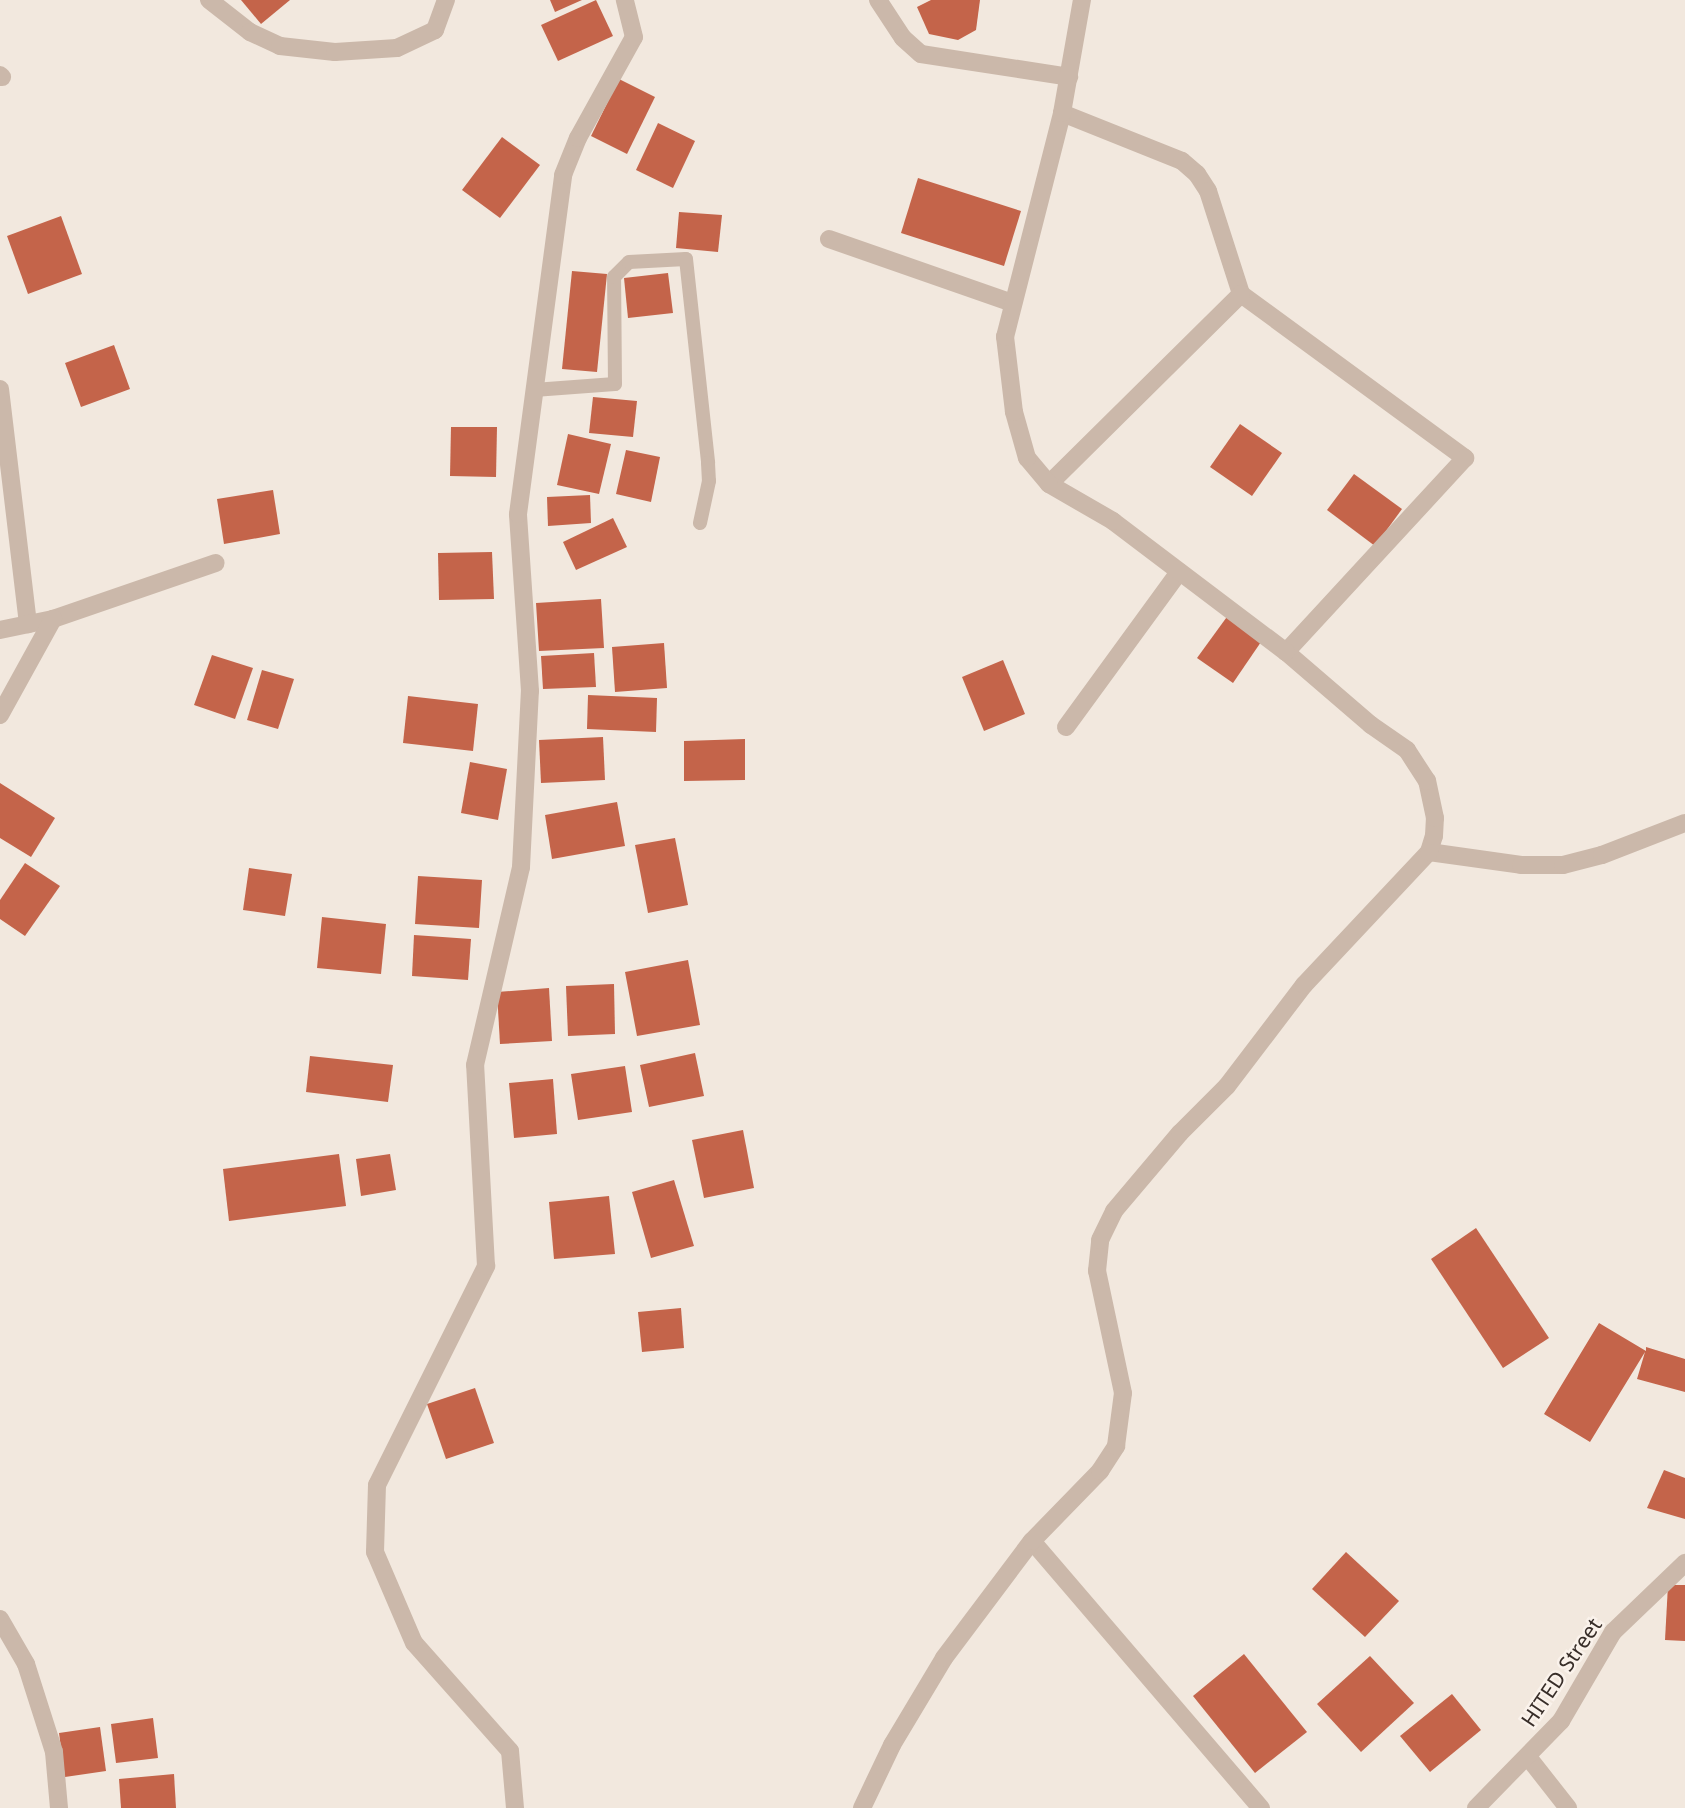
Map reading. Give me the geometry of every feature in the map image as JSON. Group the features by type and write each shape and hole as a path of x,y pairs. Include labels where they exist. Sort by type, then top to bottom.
{"street":[{"path":"209,0 250,32 280,46 335,51 397,48 435,30 446,0"},
{"path":"515,1808 510,1751 414,1643 375,1552 377,1485 486,1266 475,1065 521,867 530,691 518,514 563,175 578,138 634,37 625,0"},
{"path":"878,0 903,38 921,54 1069,77"},
{"path":"862,1808 892,1745 944,1658 1032,1542 1100,1471 1116,1446 1123,1394 1097,1271 1100,1240 1114,1211 1181,1133 1227,1086 1304,985 1429,852 1434,836 1435,818 1427,781 1408,750 1371,725 1286,652 1113,521 1048,484 1027,458 1014,412 1004,337 1062,113 1082,0"},
{"path":"1062,113 1182,161 1197,174 1208,191 1241,294 1465,457 1286,652"},
{"path":"829,239 1013,303"},
{"path":"1048,484 1241,294"},
{"path":"0,389 28,624"},
{"path":"0,630 53,619 216,563"},
{"path":"1066,727 1179,572"},
{"path":"0,715 53,619"},
{"path":"1429,852 1521,865 1563,865 1602,855 1685,821"},
{"path":"1032,1542 1261,1808"},
{"name":"HITED Street","path":"1476,1808 1561,1721 1613,1632 1685,1563"},
{"path":"0,1619 30,1676 54,1752 59,1808"},
{"path":"1528,1757 1568,1808"}],"lane":[{"path":"534,390 615,384 614,277 629,262 686,260 709,472 699,523"}],"building":[{"path":"241,0 290,0 261,24"},
{"path":"550,0 582,0 555,12"},
{"path":"596,0 613,36 558,61 541,25"},
{"path":"931,0 980,0 976,30 958,40 929,34 917,7"},
{"path":"619,79 655,97 627,154 591,136"},
{"path":"658,123 695,141 673,188 636,170"},
{"path":"502,137 540,165 500,218 462,190"},
{"path":"918,178 1021,211 1004,266 901,233"},
{"path":"679,212 722,215 718,252 676,248"},
{"path":"61,216 82,274 28,294 7,236"},
{"path":"572,271 607,274 597,372 562,369"},
{"path":"668,273 673,313 628,318 624,278"},
{"path":"114,345 130,389 81,407 65,363"},
{"path":"593,397 637,401 633,437 589,433"},
{"path":"1240,424 1282,453 1252,496 1210,467"},
{"path":"451,427 497,427 496,477 450,476"},
{"path":"568,434 611,444 599,494 557,485"},
{"path":"626,450 660,457 651,502 616,494"},
{"path":"1354,474 1402,509 1375,546 1327,510"},
{"path":"273,490 280,534 224,544 217,499"},
{"path":"590,495 591,523 548,526 547,497"},
{"path":"613,518 627,547 576,570 563,542"},
{"path":"492,552 494,599 439,600 438,553"},
{"path":"601,599 604,648 539,651 536,603"},
{"path":"1229,614 1263,639 1233,683 1197,658"},
{"path":"664,643 667,688 615,692 612,647"},
{"path":"594,653 596,687 543,689 541,656"},
{"path":"212,655 253,668 235,719 194,705"},
{"path":"1003,660 1025,714 984,731 962,677"},
{"path":"262,670 294,679 278,729 247,720"},
{"path":"588,695 657,698 656,732 587,729"},
{"path":"408,696 478,704 473,751 403,743"},
{"path":"603,737 605,780 541,783 539,740"},
{"path":"745,739 745,780 684,781 684,741"},
{"path":"470,762 507,769 498,820 461,813"},
{"path":"0,783 55,818 31,857 0,838"},
{"path":"617,802 625,846 552,859 545,815"},
{"path":"675,838 688,905 648,913 635,845"},
{"path":"25,863 60,886 25,936 0,919 0,900"},
{"path":"249,868 292,874 285,916 243,910"},
{"path":"418,876 482,880 479,928 415,924"},
{"path":"322,917 386,924 381,974 317,968"},
{"path":"414,935 471,939 468,980 412,976"},
{"path":"688,960 700,1025 637,1036 625,972"},
{"path":"614,984 615,1034 568,1036 566,986"},
{"path":"549,988 552,1041 500,1044 497,992"},
{"path":"695,1053 704,1096 649,1107 640,1065"},
{"path":"310,1056 393,1065 388,1102 306,1092"},
{"path":"625,1066 632,1112 578,1120 571,1074"},
{"path":"553,1079 557,1134 514,1138 509,1083"},
{"path":"743,1130 754,1188 704,1198 692,1140"},
{"path":"339,1154 346,1206 229,1221 223,1169"},
{"path":"390,1154 396,1190 361,1196 356,1159"},
{"path":"674,1180 694,1246 651,1258 632,1192"},
{"path":"609,1196 615,1254 554,1259 549,1202"},
{"path":"1476,1228 1549,1338 1503,1368 1431,1259"},
{"path":"681,1308 684,1348 642,1352 638,1312"},
{"path":"1599,1323 1646,1351 1646,1347 1685,1359 1685,1392 1637,1379 1645,1352 1590,1442 1544,1414"},
{"path":"475,1388 494,1443 446,1459 427,1404"},
{"path":"1664,1470 1685,1478 1685,1519 1647,1508"},
{"path":"1346,1552 1399,1601 1365,1637 1312,1589"},
{"path":"1668,1585 1685,1585 1685,1641 1665,1640"},
{"path":"1244,1654 1307,1732 1255,1773 1193,1696"},
{"path":"1370,1656 1414,1703 1361,1752 1317,1704"},
{"path":"1452,1694 1481,1730 1430,1772 1400,1736"},
{"path":"153,1718 158,1758 116,1763 111,1724"},
{"path":"100,1727 106,1771 65,1777 59,1733"},
{"path":"174,1774 176,1808 121,1808 119,1779"}]}
